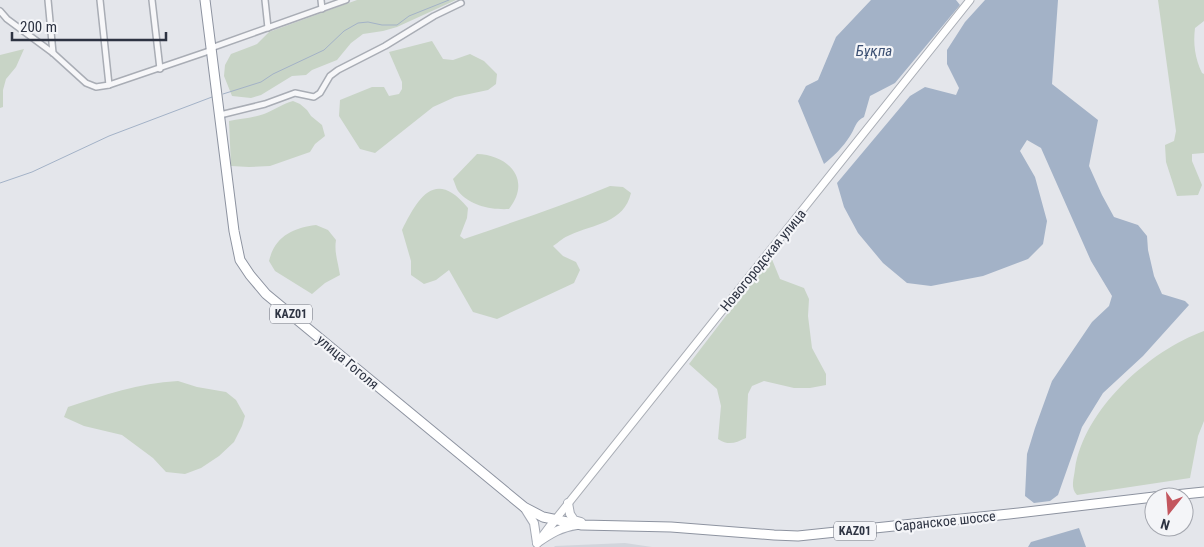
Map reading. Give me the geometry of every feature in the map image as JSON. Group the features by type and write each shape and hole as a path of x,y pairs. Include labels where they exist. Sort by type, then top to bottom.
{"highway":[{"name":"улица Гоголя","path":"206,0 234,231 240,260 250,275 266,294 524,507 543,517 555,520"},
{"name":"Саранское шоссе","path":"555,520 582,525 671,527 798,536 1144,498"}],"main road":[{"path":"568,503 570,514 574,520 593,525"},
{"path":"524,507 534,524 535,545"},
{"path":"535,545 555,520"},
{"path":"535,545 554,531 564,527 582,525"}],"street":[{"path":"48,0 53,53"},
{"path":"100,0 110,85"},
{"path":"152,0 160,69"},
{"path":"265,0 268,28"},
{"path":"321,0 322,9"},
{"path":"0,11 6,19 53,53 86,83 96,87 110,85 160,69 346,0"},
{"name":"Новогородская улица","path":"555,520 925,59 970,0"},
{"path":"220,115 265,104 295,93 314,97 320,93 330,76 338,70 461,3"}],"shaded area":[{"path":"625,543 652,547 554,547 555,546"}],"green space":[{"path":"357,0 456,0 397,27 363,34 351,43 337,60 312,70 306,75 292,76 261,95 251,98 232,96 224,76 225,65 231,54 257,44 269,32"},
{"path":"1158,0 1204,0 1204,21 1195,28 1194,34 1196,56 1204,74 1204,153 1192,154 1192,161 1202,185 1198,195 1177,196 1166,162 1165,145 1174,141 1176,131"},
{"path":"432,41 443,59 453,60 470,54 484,61 497,74 496,84 488,90 455,97 433,107 375,153 360,149 339,116 340,100 372,87 384,87 389,96 399,94 402,89 402,82 389,52"},
{"path":"24,49 16,67 6,79 3,90 3,107 0,108 0,55"},
{"path":"293,101 300,104 322,125 325,136 315,144 310,152 270,166 231,166 229,121 260,115"},
{"path":"477,154 489,155 499,159 514,171 518,188 516,198 509,209 489,208 475,204 457,190 453,179"},
{"path":"610,186 623,187 631,193 622,211 615,217 568,236 553,246 563,256 576,262 580,270 574,283 497,319 473,312 449,270 436,280 424,284 411,275 411,261 402,230 414,207 429,192 437,189 446,190 456,196 468,208 467,218 460,236 464,239"},
{"path":"316,225 328,230 336,240 340,275 325,283 312,294 275,271 269,261 280,239 300,228"},
{"path":"771,257 780,279 804,288 809,299 808,316 812,348 826,374 826,385 794,388 764,381 752,386 748,394 746,438 729,443 718,439 721,406 717,389 689,364"},
{"path":"1204,331 1204,421 1198,436 1190,478 1077,495 1073,483 1081,447 1091,425 1105,404 1141,368 1183,340"},
{"path":"178,381 197,387 226,392 236,400 245,416 234,442 219,456 201,468 185,474 166,472 153,458 122,435 84,426 64,417 68,407 95,398 149,384"}],"water":[{"name":"Бұқпа","path":"871,0 956,0 960,5 895,83 870,96 864,117 857,123 841,148 824,164 798,101 806,86 818,80 836,37"},
{"path":"985,0 1058,0 1052,84 1098,120 1089,166 1102,195 1114,217 1138,225 1147,236 1154,276 1162,294 1185,301 1189,305 1143,356 1103,393 1082,427 1058,495 1050,501 1034,503 1025,496 1027,454 1052,381 1092,322 1109,306 1112,296 1091,261 1041,148 1027,140 1020,151 1035,177 1047,221 1043,244 1028,259 983,276 931,286 907,283 883,263 858,233 844,207 837,183 910,96 925,87 956,95 959,88 947,64 947,50 965,22"},
{"path":"1079,528 1086,547 1028,547 1031,542"}],"waterway":[{"path":"223,94 261,82 273,74 324,50 344,31 358,23 368,22 382,25 397,25 409,16 449,0"},
{"path":"0,183 32,172 109,136 212,97"}]}
